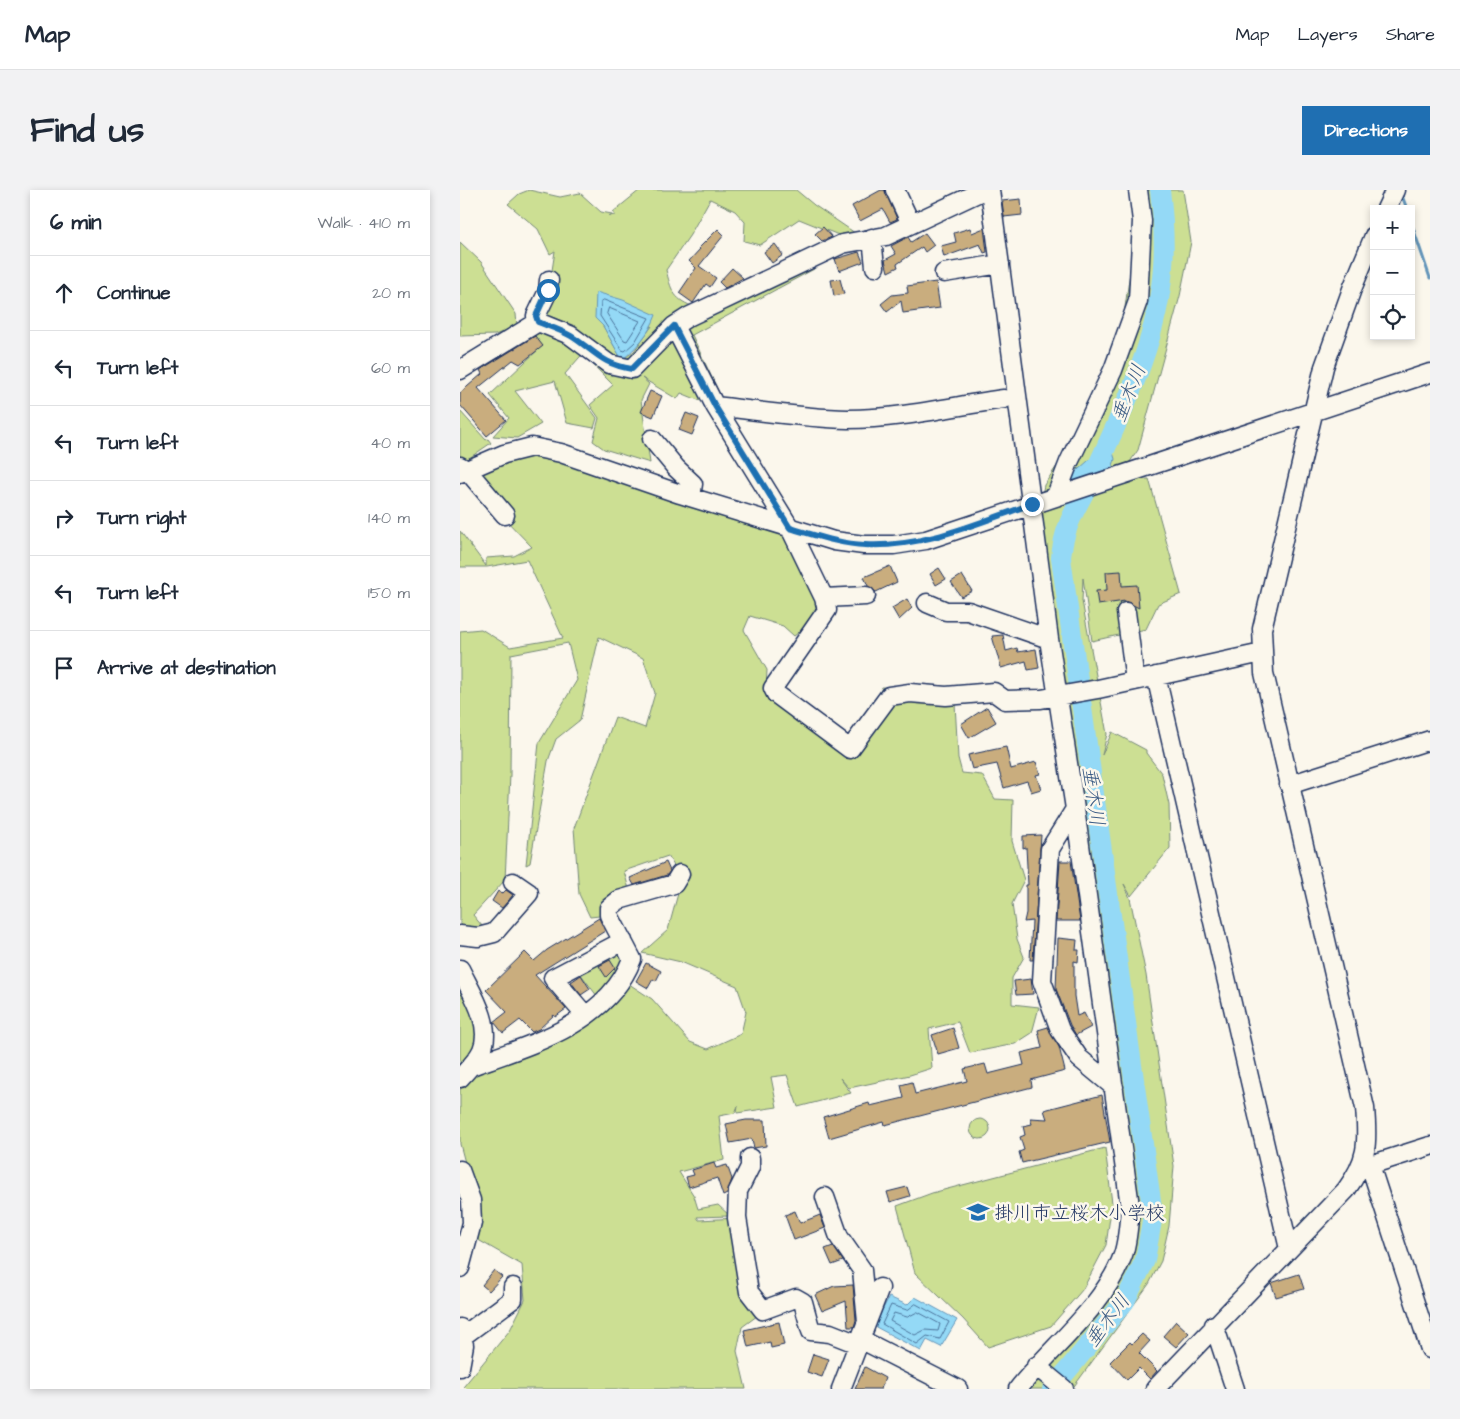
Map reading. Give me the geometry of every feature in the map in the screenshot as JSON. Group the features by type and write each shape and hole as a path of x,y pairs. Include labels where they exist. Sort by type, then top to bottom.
{"street":[{"path":"895,190 911,224"},
{"path":"527,297 537,319 570,335 609,364 632,369 674,326 688,317 842,244 886,236 984,190"},
{"path":"990,190 1033,503 1049,639 1063,695 1075,809 1130,1206 1124,1253 1115,1273 1071,1334 1018,1389"},
{"path":"1057,493 1069,462 1112,370 1138,301 1142,221 1138,190"},
{"path":"1388,205 1395,190"},
{"path":"872,238 875,267"},
{"path":"1370,246 1327,358 1262,628 1262,653 1264,673 1365,1108 1368,1138 1365,1166 1430,1349"},
{"path":"944,273 1000,264"},
{"path":"460,370 537,319 548,290 549,280"},
{"path":"674,326 715,406 790,528 824,598 827,610 773,688 776,694 850,750 889,696 910,693 946,696 994,692 1006,700 1041,699 1098,690 1262,653"},
{"path":"505,515 462,470 504,454 532,447 561,453 691,497 834,541 864,545 894,545 926,540 1430,373"},
{"path":"715,406 849,419 885,416 1004,398"},
{"path":"652,439 676,468 693,484 691,497"},
{"path":"824,598 866,596"},
{"path":"927,603 946,611 968,611 1049,639"},
{"path":"1126,612 1135,681"},
{"path":"1156,676 1289,1249"},
{"path":"1290,784 1430,740"},
{"path":"1075,809 1050,849 1042,981 1060,1030 1079,1058 1114,1087"},
{"path":"466,1072 545,1039 585,1015 613,992 627,973 632,959 609,915 609,908 618,900 674,884 680,874"},
{"path":"460,935 478,937 494,933 529,893 513,882"},
{"path":"585,1015 553,978 622,941"},
{"path":"460,969 480,1012 484,1036 482,1050 466,1072"},
{"path":"1154,1389 1346,1190 1365,1166 1430,1146"},
{"path":"750,1158 750,1167 738,1191 737,1218 749,1292 762,1310 796,1298 803,1302 811,1331 830,1333 859,1341 958,1389"},
{"path":"460,1170 471,1200 472,1223 460,1268"},
{"path":"825,1197 839,1237 862,1270 867,1322"},
{"path":"460,1367 464,1345 462,1332 513,1299 513,1287"},
{"path":"841,1389 880,1288"},
{"path":"1214,1325 1235,1389"},
{"path":"1040,1368 1064,1389"}],"green space":[{"path":"529,190 560,197 580,193 601,212 612,214 609,216 615,215 613,212 640,190 796,190 814,205 855,233 846,238 799,219 760,245 744,241 745,222 735,211 710,199 690,235 666,270 677,297 692,306 667,338 677,341 708,404 681,393 677,399 642,378 649,384 641,400 650,463 604,449 593,441 599,418 590,405 613,385 545,316 555,251 550,254 538,229 508,204 519,194","holes":["603,326 652,326 634,351 622,360"]},
{"path":"1134,190 1183,190 1191,242 1180,296 1138,450 1115,484 1124,480 1149,479 1181,594 1158,604 1146,629 1092,641 1083,578 1082,601 1107,734 1102,755 1112,732 1146,750 1146,753 1162,774 1169,805 1170,848 1131,896 1124,884 1130,898 1146,975 1174,1166 1169,1226 1161,1261 1149,1284 1072,1389 1025,1389 1117,1287 1129,1216 1038,516 1044,485 1065,454 1106,378 1124,314 1136,231"},
{"path":"460,242 481,262 516,314 517,326 495,335 460,336"},
{"path":"813,258 814,269 692,335 721,397 715,398 676,325"},
{"path":"539,325 586,350 565,374 597,418 594,428 567,423 555,381 515,391 541,424 517,438 493,436 509,418 490,395 542,346 530,331"},
{"path":"460,411 486,440 488,439 491,443 462,463 460,461"},
{"path":"534,454 572,464 785,532 819,607 803,629 794,636 783,626 750,616 744,630 767,670 766,690 859,746 882,687 932,694 955,703 958,758 962,773 982,775 995,799 1013,800 1012,841 1024,880 1012,904 1017,939 1024,957 1012,978 1012,1004 1039,1007 1032,1033 1015,1044 970,1053 958,1022 929,1029 932,1068 910,1075 849,1088 840,1078 851,1093 798,1107 787,1075 771,1077 777,1107 737,1113 738,1106 735,1113 719,1116 724,1160 679,1172 694,1196 698,1209 718,1205 730,1216 697,1217 699,1220 737,1218 761,1313 742,1327 737,1351 746,1389 467,1389 464,1386 510,1330 525,1300 522,1265 473,1237 469,1178 460,1144 460,1090 473,1073 559,1039 613,1006 626,982 652,999 690,1042 708,1049 741,1034 746,1012 737,986 681,962 642,953 668,930 682,879 668,856 624,871 630,893 609,915 590,917 579,894 574,828 615,717 645,728 655,693 643,658 599,637 580,720 556,739 548,761 530,863 526,865 539,743 577,680 568,643 511,654 510,775 505,880 473,915 487,932 460,931 460,631 481,629 510,647 563,638 527,560 487,567 460,567 460,531 486,566 486,558 514,556 532,547 501,515 473,476 507,460"},
{"path":"624,943 629,953 600,1000 577,969"},
{"path":"469,987 482,1046 460,1071 460,988"},
{"path":"980,1119 987,1122 990,1129 987,1136 980,1139 973,1136 970,1129 973,1122"},
{"path":"1105,1148 1112,1203 1106,1245 1083,1289 1051,1326 988,1347 963,1319 915,1273 897,1206 932,1193"}],"water":[{"path":"596,292 623,300 656,315 642,340 622,360 603,326 595,318"},
{"path":"1114,416 1119,419 1109,440 1115,459 1112,469 1069,483 1072,475 1096,454"},
{"path":"889,1297 907,1305 915,1297 957,1320 941,1347 927,1340 921,1351 874,1326"}],"building":[{"path":"881,190 885,190 897,219 890,222 883,209 860,221 852,206"},
{"path":"1021,199 1022,215 1004,217 1002,201"},
{"path":"823,227 832,237 822,241 815,234"},
{"path":"970,228 972,233 984,228 987,252 984,253 980,244 944,257 941,246 956,242 954,233"},
{"path":"718,229 724,235 699,266 716,278 710,287 706,284 693,303 679,293 696,268 689,261"},
{"path":"925,233 934,245 925,252 922,247 897,264 898,267 888,272 885,260 896,254 891,246 908,237 911,242"},
{"path":"775,244 783,255 772,263 764,252"},
{"path":"859,252 863,262 839,271 835,259"},
{"path":"732,268 743,278 725,288 719,282"},
{"path":"840,279 844,294 834,296 831,280"},
{"path":"936,282 940,308 903,313 901,301 887,312 881,304 892,295 908,293 907,286"},
{"path":"535,336 543,346 520,364 513,360 478,388 506,420 487,436 460,405 460,393 482,374 480,370"},
{"path":"650,391 662,396 653,417 641,412"},
{"path":"686,413 699,418 692,435 679,430"},
{"path":"890,566 897,582 876,592 868,586 864,577"},
{"path":"939,568 946,579 936,585 930,574"},
{"path":"1121,571 1122,586 1137,585 1139,608 1125,601 1098,605 1096,591 1107,590 1106,572"},
{"path":"962,575 972,591 961,597 951,582"},
{"path":"907,599 912,608 899,620 892,608"},
{"path":"1003,635 1006,651 1017,648 1018,652 1036,649 1039,668 1028,670 1026,661 1001,668 992,636"},
{"path":"987,707 996,722 969,738 961,724"},
{"path":"1006,747 1011,769 1036,762 1040,774 1036,775 1041,789 1031,792 1027,781 1004,788 997,764 972,769 968,755"},
{"path":"1041,835 1033,960 1030,960 1032,921 1024,922 1026,913 1026,885 1028,885 1026,847 1023,848 1023,836"},
{"path":"1060,861 1071,861 1080,921 1056,921"},
{"path":"666,862 670,871 667,875 634,885 630,878"},
{"path":"506,890 513,895 502,908 492,901 498,891 502,894"},
{"path":"599,918 605,931 535,975 566,1009 555,1017 554,1015 539,1029 532,1032 520,1020 503,1033 494,1022 507,1012 486,990 525,952 534,961 547,950"},
{"path":"1058,938 1077,940 1076,950 1079,950 1078,962 1074,961 1074,996 1077,1016 1084,1013 1091,1027 1076,1035 1070,1025 1056,989"},
{"path":"610,960 615,968 606,977 599,966"},
{"path":"646,963 661,971 656,981 653,979 648,988 636,981"},
{"path":"581,975 590,989 581,995 571,982"},
{"path":"1031,979 1033,994 1016,995 1014,981"},
{"path":"1048,1027 1059,1047 1065,1071 1031,1080 1032,1087 885,1125 884,1122 829,1138 823,1117 869,1103 870,1106 904,1098 901,1085 912,1082 915,1094 967,1081 964,1069 985,1064 988,1074 1024,1065 1021,1053 1042,1048 1038,1030"},
{"path":"953,1028 959,1048 938,1054 932,1035"},
{"path":"1102,1095 1110,1142 1022,1163 1019,1152 1024,1150 1020,1137 1025,1135 1023,1126 1032,1124 1030,1118 1047,1119 1044,1110"},
{"path":"746,1120 765,1120 766,1146 754,1148 752,1139 730,1143 726,1124"},
{"path":"714,1163 716,1168 727,1165 732,1179 727,1194 723,1196 717,1178 689,1187 686,1177 694,1175 692,1170"},
{"path":"907,1187 910,1196 890,1202 887,1192"},
{"path":"795,1211 800,1223 820,1215 825,1228 794,1240 785,1215"},
{"path":"833,1246 843,1261 832,1265 825,1249"},
{"path":"494,1270 502,1277 489,1291 482,1285"},
{"path":"1299,1274 1304,1289 1276,1297 1271,1283"},
{"path":"853,1285 856,1320 854,1327 848,1327 846,1301 822,1311 815,1295 834,1286"},
{"path":"1176,1321 1189,1333 1176,1347 1163,1336"},
{"path":"779,1322 784,1345 771,1348 770,1342 748,1347 744,1330"},
{"path":"1142,1334 1150,1341 1139,1353 1157,1371 1150,1379 1139,1368 1127,1380 1110,1362 1130,1342 1132,1344"},
{"path":"813,1354 829,1359 822,1377 807,1372"},
{"path":"865,1367 885,1378 881,1389 855,1389"}],"waterway":[{"name":"垂木川","path":"1052,1389 1125,1301 1145,1260 1153,1215 1061,558 1070,521 1130,394 1155,318 1164,257 1160,190"},
{"path":"1401,193 1406,205"},
{"path":"1415,234 1430,278"}],"place":[{"name":"掛川市立桜木小学校","path":"978,1212"}],"route":[{"path":"548,290 536,316 538,322 570,335 590,352 615,366 632,369 674,326 715,406 790,528 834,541 864,545 894,545 926,540 1032,504"}]}
